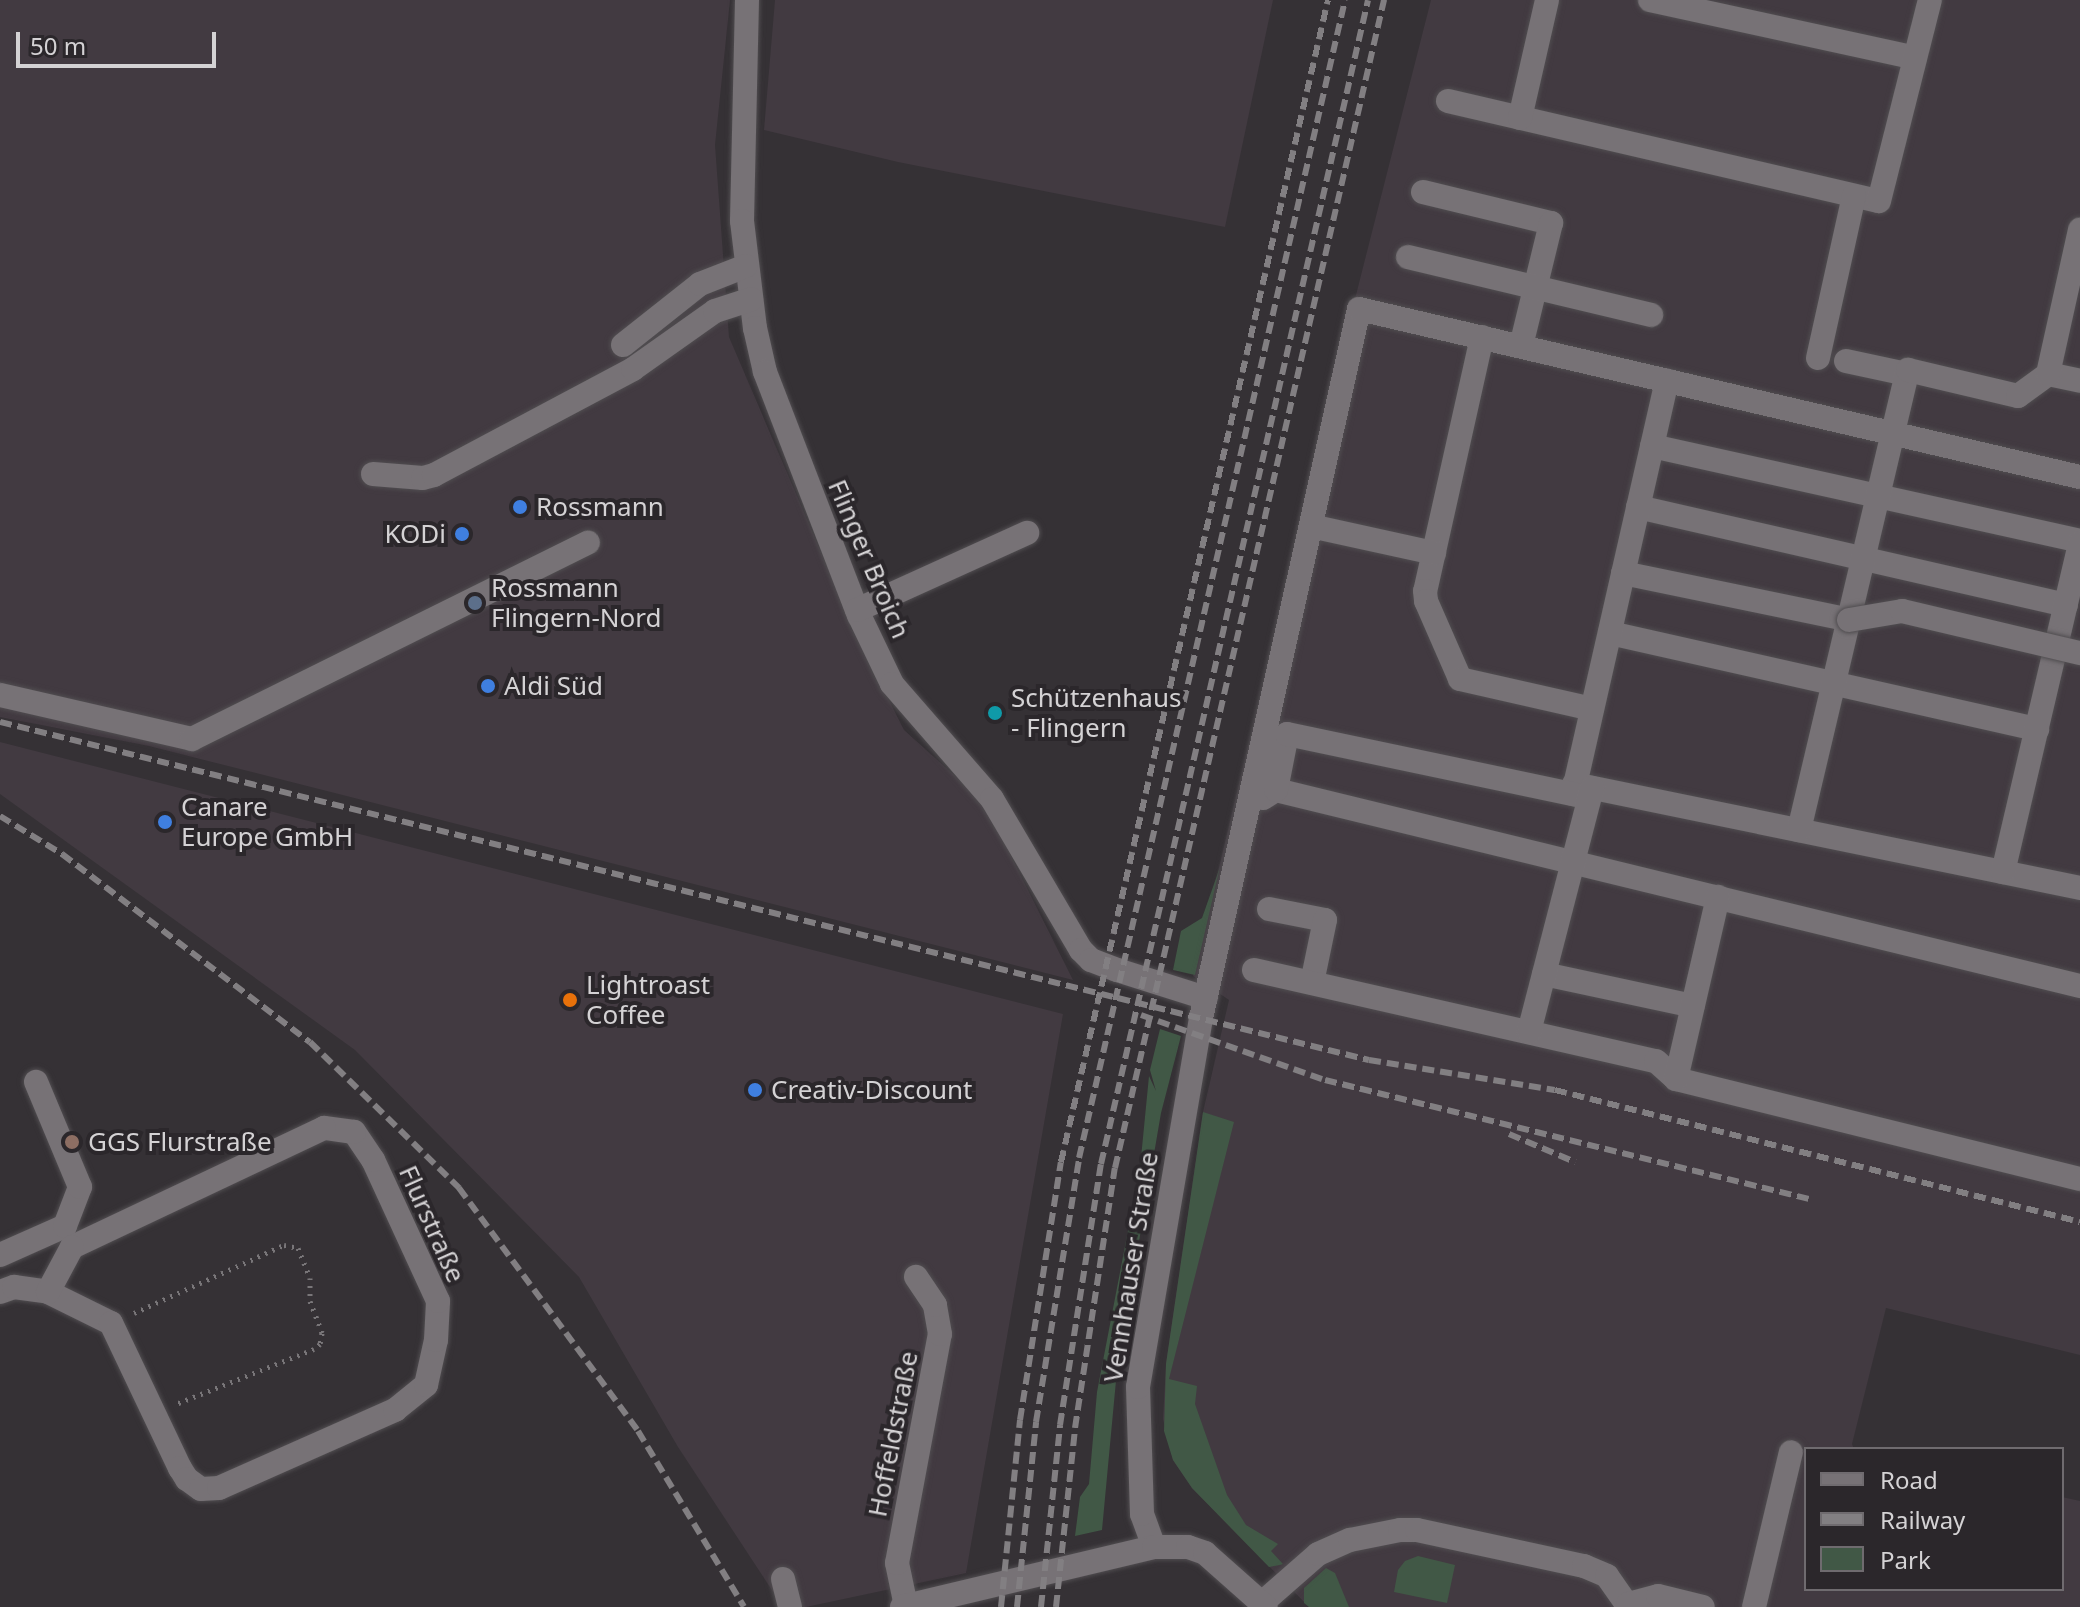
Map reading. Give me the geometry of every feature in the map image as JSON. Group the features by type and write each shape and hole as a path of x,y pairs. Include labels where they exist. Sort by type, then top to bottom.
{"street":[{"name":"Flinger Broich","path":"747,0 741,150 746,266 751,299 765,372 857,610 892,684 1000,812 1081,950 1091,960 1117,970 1206,998"},
{"path":"1520,118 1547,0"},
{"path":"1650,0 1915,58"},
{"path":"1448,101 1879,201 1930,0"},
{"path":"1423,192 1551,223 1521,346"},
{"path":"1818,358 1854,196"},
{"path":"1799,830 1908,370 2018,396 2048,374 2080,230"},
{"path":"1408,257 1651,315"},
{"path":"623,345 700,284 746,266"},
{"path":"373,474 423,478 434,475 633,369 715,311 751,299"},
{"name":"Vennhauser Straße","path":"1154,1547 1142,1514 1138,1387 1206,998 1359,309 1482,337"},
{"path":"1592,709 1460,679 1426,601 1425,591 1482,337 2080,477"},
{"path":"1846,361 1907,374"},
{"path":"2048,374 2080,381"},
{"path":"1529,1032 1572,862 1592,709 1667,381"},
{"path":"1652,446 2080,542 2003,872"},
{"path":"1638,507 2066,605"},
{"path":"1311,526 1434,553"},
{"path":"857,610 1027,533"},
{"path":"0,695 192,739 588,542"},
{"path":"1623,573 1849,620 1902,611 2080,653"},
{"path":"1610,633 2037,729"},
{"path":"1248,808 1276,790 1287,734 1799,830 2080,888"},
{"path":"1276,790 2080,986"},
{"path":"1676,1079 1718,897"},
{"path":"1269,909 1325,920 1312,983"},
{"path":"1254,970 1656,1061 1676,1079 2080,1179"},
{"path":"1544,974 1693,1006"},
{"path":"0,1255 65,1226 80,1187 36,1082"},
{"name":"Flurstraße","path":"48,1292 72,1247 324,1128 354,1132 373,1160 438,1301 436,1340 426,1385 395,1410 209,1490 201,1489 187,1479 111,1323"},
{"name":"Hoffeldstraße","path":"916,1277 935,1305 940,1334 897,1563 904,1607 1154,1547 1188,1547 1205,1553 1264,1605"},
{"path":"0,1292 14,1287 48,1292 111,1323"},
{"path":"1754,1607 1791,1452"},
{"path":"1264,1605 1318,1554 1350,1540 1400,1530 1417,1530 1584,1566 1607,1576 1628,1606 1658,1596 1703,1607"},
{"path":"783,1579 790,1607"}],"path":[{"path":"111,1323 284,1245 298,1248 310,1278 310,1301 322,1333 320,1344 156,1412"}],"shaded area":[{"path":"0,0 730,0 715,145 729,337 856,634 904,730 984,802 1073,980 149,746 0,717"},
{"path":"775,0 1273,0 1225,227 898,162 764,130"},
{"path":"1431,0 2080,0 2080,1355 1886,1308 1853,1447 1804,1447 1804,1591 2064,1591 2064,1497 2080,1501 2080,1607 1309,1607 1192,1488 1173,1460 1163,1419 1166,1364 1203,1112 1229,1000 1193,976 1357,291"},
{"path":"0,742 1063,1014 966,1573 806,1607 783,1607 678,1447 579,1277 355,1050 0,794"}],"green space":[{"path":"1220,867 1195,975 1173,970 1181,931 1202,918"},
{"path":"1160,1029 1181,1036 1161,1113 1117,1370 1102,1530 1075,1536 1080,1497 1089,1484 1097,1392 1140,1168 1149,1076 1156,1091 1150,1070"},
{"path":"1203,1112 1234,1122 1169,1379 1197,1386 1195,1404 1227,1495 1246,1525 1278,1544 1271,1551 1283,1564 1269,1567 1192,1488 1173,1460 1164,1431 1166,1364"},
{"path":"1418,1556 1455,1565 1447,1603 1394,1592 1398,1570 1405,1561"},
{"path":"1326,1568 1335,1573 1349,1607 1309,1607 1304,1603 1304,1588"}],"railway":[{"path":"1001,1607 1020,1420 1061,1162 1328,0"},
{"path":"1017,1607 1036,1422 1079,1158 1345,0"},
{"path":"1041,1607 1060,1425 1101,1164 1368,0"},
{"path":"1056,1607 1075,1428 1115,1168 1384,0"},
{"path":"0,722 1369,1060 1555,1090 2080,1222"},
{"path":"0,816 62,854 310,1042 459,1188 638,1431 744,1607"},
{"path":"1141,1015 1325,1080 1809,1199"},
{"path":"1509,1134 1575,1162"}],"place":[{"name":"Rossmann","path":"520,507"},
{"name":"KODi","path":"462,534"},
{"name":"Rossmann Flingern-Nord","path":"475,603"},
{"name":"Aldi Süd","path":"488,686"},
{"name":"Schützenhaus - Flingern","path":"995,713"},
{"name":"Canare Europe GmbH","path":"165,822"},
{"name":"Lightroast Coffee","path":"570,1000"},
{"name":"Creativ-Discount","path":"755,1090"},
{"name":"GGS Flurstraße","path":"72,1142"}]}
